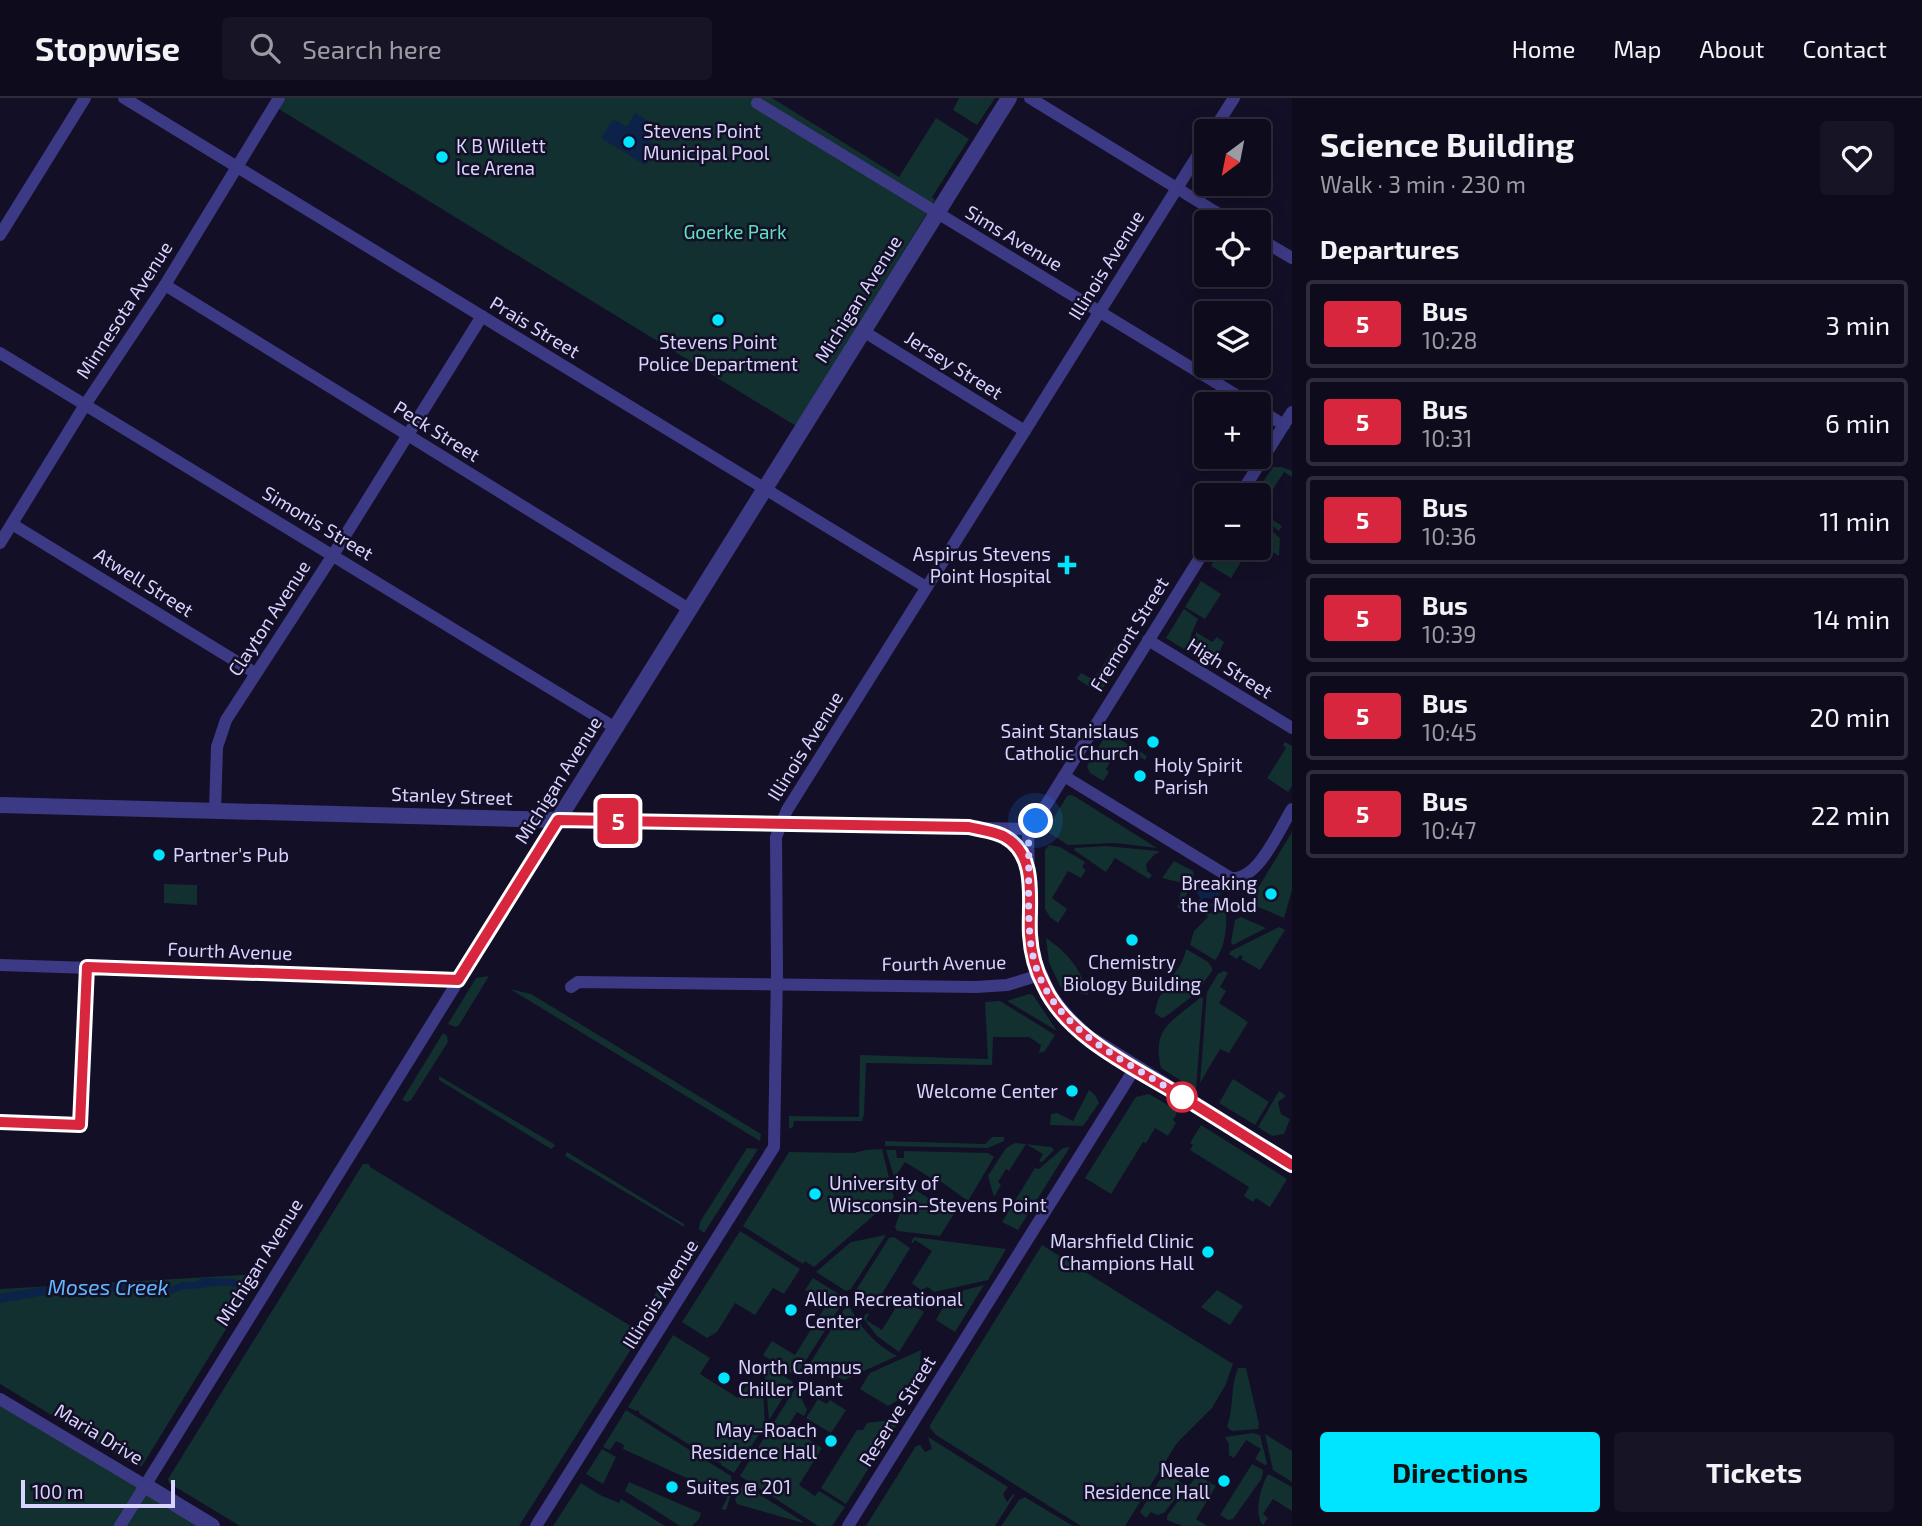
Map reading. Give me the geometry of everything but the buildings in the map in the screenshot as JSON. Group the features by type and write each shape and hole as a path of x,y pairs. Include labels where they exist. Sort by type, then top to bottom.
{"street":[{"path":"0,235 85,98"},
{"name":"Prais Street","path":"124,98 926,587"},
{"name":"Minnesota Avenue","path":"0,543 85,405 165,285 279,98"},
{"name":"Michigan Avenue","path":"120,1526 614,727 1009,98"},
{"path":"1030,98 1213,210"},
{"path":"1221,119 1234,98"},
{"name":"Sims Avenue","path":"757,103 1231,392"},
{"name":"Illinois Avenue","path":"536,1526 772,1152 775,1133 777,983 776,836 787,810 1194,161"},
{"path":"1271,246 1292,258"},
{"name":"Peck Street","path":"165,285 689,609"},
{"name":"Clayton Avenue","path":"215,810 217,747 226,720 482,316"},
{"name":"Jersey Street","path":"863,331 1025,431"},
{"name":"Simonis Street","path":"0,353 614,727"},
{"path":"1248,483 1292,412"},
{"path":"1271,417 1284,425"},
{"name":"Atwell Street","path":"12,524 255,673"},
{"name":"Fremont Street","path":"1028,829 1198,560"},
{"name":"High Street","path":"1148,640 1292,729"},
{"path":"1064,776 1224,875 1238,879 1251,874 1292,809"},
{"name":"Stanley Street","path":"0,805 1028,829"},
{"path":"969,827 1007,838 1020,852 1030,879"},
{"path":"1028,829 1030,938 1040,975 1052,1000 1088,1038 1292,1165"},
{"name":"Fourth Avenue","path":"0,965 458,980"},
{"path":"0,1122 80,1125 87,967"},
{"name":"Fourth Avenue","path":"571,987 578,982 976,988 1017,983 1040,975"},
{"name":"Reserve Street","path":"848,1526 1135,1068"},
{"name":"Maria Drive","path":"0,1399 212,1526"}],"green space":[{"name":"Goerke Park","path":"279,98 772,98 899,177 936,118 969,139 932,197 935,200 796,426 274,106"},
{"path":"959,98 995,98 977,125 953,110"},
{"path":"1273,467 1292,471 1292,477 1284,472 1271,492 1271,483 1262,483"},
{"path":"1271,519 1282,526 1279,531 1271,525"},
{"path":"1271,530 1280,538 1279,556 1271,551"},
{"path":"1215,560 1242,560 1231,578 1211,566"},
{"path":"1201,581 1221,594 1205,619 1185,607"},
{"path":"1184,609 1198,619 1191,635 1190,653 1166,638"},
{"path":"1196,632 1212,642 1217,637 1224,642 1217,657 1222,664 1219,670 1192,654"},
{"path":"1117,643 1127,649 1100,693 1077,679 1081,673 1094,680"},
{"path":"1108,732 1147,756 1145,760 1125,747 1121,755 1116,752 1106,769 1109,772 1103,781 1090,773 1087,766"},
{"path":"1285,742 1292,746 1292,786 1288,792 1267,778 1286,748 1283,745"},
{"path":"1070,795 1157,848 1115,843 1068,845 1046,831"},
{"path":"1292,832 1292,890 1284,918 1249,903"},
{"path":"1049,845 1060,847 1085,862 1082,867 1086,870 1081,878 1068,871 1052,898 1067,909 1058,923 1045,909 1045,850"},
{"path":"1105,846 1158,851 1146,864 1147,871 1152,875 1149,879 1115,858 1106,872 1074,850"},
{"path":"1174,861 1193,871 1194,876 1181,908 1177,908 1183,883 1162,878"},
{"path":"164,884 197,885 197,905 164,903"},
{"path":"1226,912 1226,931 1215,960 1190,945 1194,931 1208,917 1206,914"},
{"path":"1241,917 1266,928 1233,945 1231,942 1235,920"},
{"path":"1279,927 1285,930 1260,970 1241,959 1243,957 1240,955 1237,959 1229,954 1231,951"},
{"path":"1046,938 1073,962 1088,995 1061,988 1049,962"},
{"path":"1186,949 1208,962 1212,971 1194,995 1161,1018 1155,1013 1157,1004 1180,965"},
{"path":"1224,971 1228,973 1220,987 1226,991 1219,1003 1248,1022 1229,1053 1220,1049 1200,1083 1207,992 1218,974"},
{"path":"489,976 459,1025 456,1027 448,1024 476,978"},
{"path":"510,989 531,994 761,1134 760,1141"},
{"path":"1033,995 1057,1031 1007,1001"},
{"path":"1201,997 1196,1090 1161,1068 1159,1043 1167,1026"},
{"path":"1000,1001 1055,1035 1045,1051 1039,1053 1041,1045 1029,1037 993,1037 992,1065 866,1063 862,1121 794,1121 793,1127 789,1129 789,1116 859,1117 860,1055 988,1059 985,1002"},
{"path":"443,1033 448,1042 411,1100 402,1100"},
{"path":"439,1076 555,1146 551,1149 439,1080"},
{"path":"1233,1079 1269,1102 1255,1125 1219,1103"},
{"path":"1089,1090 1099,1103 1083,1126 1050,1125 1051,1114 1057,1113 1073,1121"},
{"path":"1279,1091 1286,1096 1278,1102 1281,1114 1290,1119 1284,1134 1272,1136 1258,1127"},
{"path":"1149,1094 1178,1111 1173,1120 1176,1123 1168,1136 1155,1128 1146,1143 1143,1142 1111,1194 1085,1178 1136,1097"},
{"path":"1201,1125 1287,1179 1270,1207 1256,1198 1253,1202 1244,1196 1249,1187 1190,1150 1193,1145 1190,1143"},
{"path":"992,1137 1004,1137 1004,1141 988,1148 885,1146 885,1141 985,1144"},
{"path":"1015,1143 1026,1144 1009,1171 1006,1169 998,1182 1001,1185 994,1197 988,1176 1006,1148"},
{"path":"1026,1144 1051,1147 1054,1150 1042,1162 1039,1161 1043,1154"},
{"path":"1070,1147 1018,1230 1002,1222 1035,1168 1039,1169 1063,1148"},
{"path":"747,1148 758,1149 704,1233 699,1229 700,1222"},
{"path":"882,1149 894,1198 814,1267 805,1261 803,1264 743,1226 789,1152 854,1153"},
{"path":"886,1150 896,1150 897,1158 904,1158 904,1151 988,1153 994,1157 968,1201 936,1178 934,1180 905,1162 895,1177 904,1183 897,1187"},
{"path":"567,1152 684,1224 684,1227 565,1156"},
{"path":"363,1164 369,1164 634,1328 688,1241 693,1239 699,1242 519,1526 240,1526 169,1483 168,1479"},
{"path":"909,1186 954,1214 940,1236 897,1231 895,1227"},
{"path":"740,1231 800,1269 784,1294 773,1288 755,1315 735,1303 717,1332 707,1338 682,1322"},
{"path":"886,1235 851,1289 846,1291 816,1272 851,1242"},
{"path":"894,1237 910,1248 872,1310 858,1301 854,1302 853,1295 889,1238"},
{"path":"914,1237 1006,1249 988,1280 934,1292 928,1287 921,1290 912,1283 932,1251 915,1240 911,1242"},
{"path":"1042,1245 1233,1364 1226,1384 1212,1408 1177,1443 1125,1526 1081,1526 936,1435 930,1428"},
{"path":"260,1274 142,1466 136,1466 0,1384 0,1289"},
{"path":"813,1278 842,1296 843,1302 796,1376 763,1355 772,1341 795,1355 827,1304 805,1290"},
{"path":"984,1285 955,1332 936,1320 945,1304 935,1298"},
{"path":"1217,1290 1243,1306 1230,1325 1201,1307"},
{"path":"901,1299 924,1312 899,1352 877,1336 863,1318 869,1314 866,1320 882,1330"},
{"path":"848,1303 868,1334 897,1356 844,1380 824,1371 805,1371"},
{"path":"673,1335 710,1358 700,1374 738,1398 749,1382 763,1391 765,1425 734,1473 640,1414 638,1410 628,1407"},
{"path":"921,1350 918,1389 888,1406 860,1389 870,1373"},
{"path":"764,1364 793,1382 769,1420"},
{"path":"1238,1368 1246,1368 1258,1429 1232,1431 1227,1427"},
{"path":"796,1387 807,1410 804,1416 797,1412 788,1426 822,1448 799,1485 815,1496 819,1491 845,1507 832,1526 818,1526 740,1476"},
{"path":"0,1399 212,1526 0,1526"},
{"path":"818,1399 827,1404 830,1400 846,1410 831,1433 806,1418"},
{"path":"626,1410 731,1476 732,1491 726,1510 721,1509 726,1496 623,1449 624,1445 616,1441 610,1450 603,1447"},
{"path":"900,1419 846,1504 821,1488 857,1430 863,1430 867,1423"},
{"path":"1253,1433 1260,1435 1267,1464 1265,1465 1255,1459 1261,1449 1246,1440 1234,1458 1229,1455 1229,1444 1225,1437"},
{"path":"1265,1434 1292,1451 1292,1482 1273,1470"},
{"path":"928,1437 1008,1487 1003,1494 1007,1502 1014,1493 995,1526 866,1526 916,1446 920,1445 925,1452 932,1449"},
{"path":"602,1449 616,1457 603,1484 586,1474"},
{"path":"1252,1464 1263,1470 1262,1478 1233,1519 1228,1520 1220,1515"},
{"path":"1164,1473 1170,1473 1185,1486 1164,1513 1157,1515 1151,1512 1146,1518 1140,1512"},
{"path":"1268,1474 1292,1487 1292,1511 1273,1499 1263,1514 1268,1518 1263,1525 1258,1507"},
{"path":"1197,1475 1216,1486 1196,1519 1207,1526 1183,1526 1167,1520 1167,1516"},
{"path":"629,1482 701,1513 699,1519 692,1526 680,1526 625,1491"},
{"path":"581,1483 619,1503 621,1499 665,1526 553,1526"},
{"path":"743,1484 803,1523 737,1504 735,1499"},
{"path":"1025,1497 1073,1526 1001,1526 1019,1500"}],"water":[{"name":"Stevens Point Municipal Pool","path":"635,113 652,123 644,137 657,146 645,165 601,138 613,119 627,127"},
{"path":"1201,878 1222,893 1215,899 1203,898 1202,902 1215,904 1223,898 1224,902 1219,906 1189,909 1192,901 1200,898 1195,890"},
{"name":"Moses Creek","path":"203,1278 234,1279 238,1283 243,1278 256,1278 254,1283 247,1283 240,1289 220,1286 183,1290 172,1294 164,1290 58,1293 0,1303 0,1294 42,1287 163,1284 170,1287"}],"bus line":[{"name":"5","path":"0,1122 80,1125 87,967 458,980 558,820 969,827 1002,835 1020,852 1030,879 1032,950 1044,987 1066,1018 1087,1037 1292,1165"}],"place":[{"name":"Stevens Point Municipal Pool","path":"629,142"},
{"name":"K B Willett Ice Arena","path":"442,157"},
{"name":"Stevens Point Police Department","path":"718,320"},
{"name":"Aspirus Stevens Point Hospital","path":"1067,565"},
{"name":"Saint Stanislaus Catholic Church","path":"1153,742"},
{"name":"Holy Spirit Parish","path":"1140,776"},
{"name":"Partner's Pub","path":"159,855"},
{"name":"Breaking the Mold","path":"1271,894"},
{"name":"Chemistry Biology Building","path":"1132,940"},
{"name":"Welcome Center","path":"1072,1091"},
{"name":"University of Wisconsin–Stevens Point","path":"815,1194"},
{"name":"Marshfield Clinic Champions Hall","path":"1208,1252"},
{"name":"Allen Recreational Center","path":"791,1310"},
{"name":"North Campus Chiller Plant","path":"724,1378"},
{"name":"May–Roach Residence Hall","path":"831,1441"},
{"name":"Neale Residence Hall","path":"1224,1481"},
{"name":"Suites @ 201","path":"672,1487"}],"route":[{"path":"1036,821 1028,829 1030,938 1044,987 1066,1018 1087,1037 1182,1097"}]}
